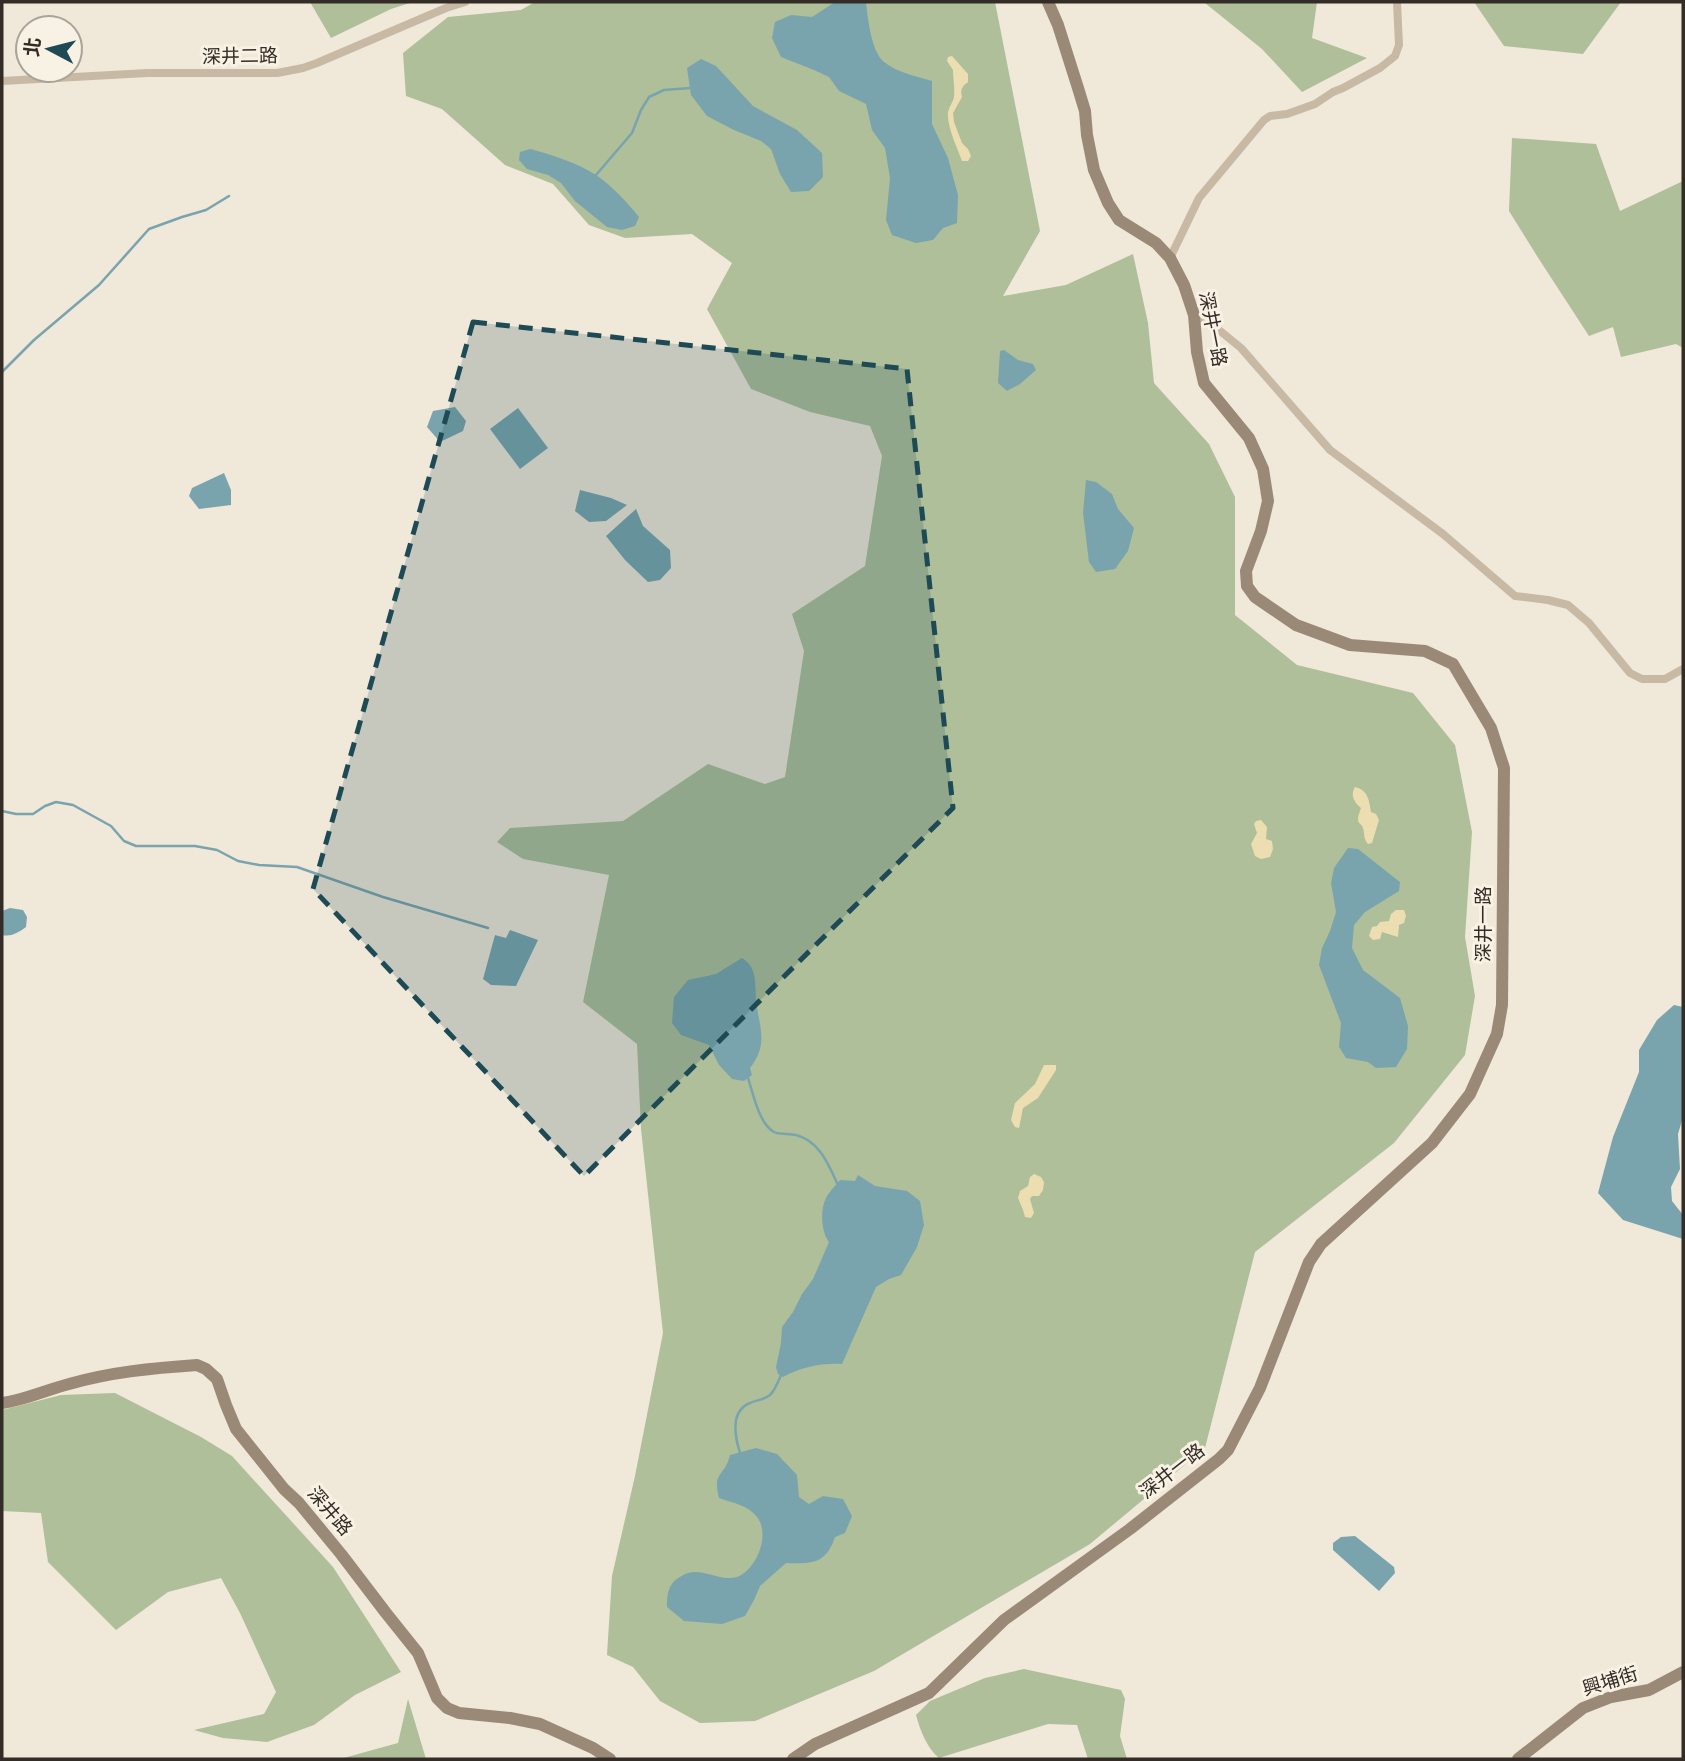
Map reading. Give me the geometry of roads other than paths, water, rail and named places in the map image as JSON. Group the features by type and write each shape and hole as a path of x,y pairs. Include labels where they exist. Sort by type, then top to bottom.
{"street":[{"name":"深井二路","path":"2,81 147,73 277,73 317,63 465,2"},
{"name":"深井一路","path":"793,1759 815,1744 929,1693 1004,1620 1130,1529 1228,1450 1260,1388 1309,1262 1321,1244 1432,1143 1470,1094 1497,1034 1502,1006 1504,768 1491,728 1453,664 1426,650 1350,645 1296,625 1255,597 1247,586 1245,571 1261,531 1268,501 1263,469 1249,438 1204,383 1197,352 1194,315 1184,285 1170,258 1156,243 1119,220 1108,203 1094,170 1085,111 1048,2"},
{"path":"1170,258 1199,198 1264,120 1315,104 1380,68 1395,56 1399,45 1397,2"},
{"path":"1194,315 1241,348 1331,450 1443,534 1515,596 1568,605 1589,623 1630,673 1642,679 1665,679 1683,669"},
{"name":"深井路","path":"2,1403 118,1372 197,1365 206,1369 217,1379 236,1429 341,1554 418,1653 437,1698 447,1708 459,1713 540,1724 581,1742 610,1759"},
{"name":"興埔街","path":"1518,1759 1583,1707 1611,1697 1649,1690 1683,1672"}],"water":[{"path":"835,2 866,3 871,34 876,50 884,62 907,74 932,81 932,124 948,158 958,195 957,223 943,228 933,240 916,243 892,235 886,220 890,178 885,148 872,130 866,104 839,91 829,77 781,57 772,38 775,22 791,15 812,17"},
{"path":"701,59 716,66 753,106 797,130 822,153 823,177 809,191 791,192 780,174 771,149 761,141 707,116 691,95 687,68"},
{"path":"530,149 572,163 602,179 639,217 635,226 622,230 607,227 575,201 561,183 548,175 527,169 519,160 520,152"},
{"path":"1004,350 1018,360 1033,364 1036,370 1007,391 998,383 1000,351"},
{"path":"455,407 466,421 463,431 440,442 427,427 433,411"},
{"path":"518,408 548,448 520,469 490,429"},
{"path":"224,473 231,490 231,505 199,509 189,496 192,488"},
{"path":"1086,480 1096,482 1112,494 1118,509 1134,528 1128,551 1115,569 1096,572 1089,562 1083,513"},
{"path":"580,490 627,505 606,521 589,522 575,511"},
{"path":"636,509 643,526 670,550 671,568 660,580 648,582 625,560 606,536"},
{"path":"1348,848 1358,849 1400,882 1399,891 1365,912 1354,925 1352,948 1363,970 1400,998 1408,1026 1407,1049 1396,1067 1376,1068 1368,1062 1346,1058 1339,1047 1341,1023 1319,965 1322,948 1336,912 1331,883 1334,868"},
{"path":"10,908 23,910 27,917 26,927 14,934 2,935 2,911"},
{"path":"510,930 538,940 516,986 491,985 483,979 495,935 506,938"},
{"path":"742,958 754,975 761,1034 760,1050 750,1068 752,1075 744,1081 732,1079 719,1065 709,1045 681,1035 672,1023 674,997 688,980 716,974"},
{"path":"1674,1005 1683,1007 1683,1117 1678,1134 1680,1169 1671,1187 1672,1201 1683,1215 1683,1239 1623,1220 1598,1193 1613,1137 1639,1072 1639,1050 1657,1020"},
{"path":"858,1175 875,1186 907,1191 920,1201 924,1225 917,1247 901,1275 876,1287 842,1364 812,1366 783,1377 778,1374 776,1367 782,1327 813,1279 829,1242 823,1227 824,1203 840,1180 855,1181"},
{"path":"756,1448 777,1454 797,1475 799,1497 809,1504 823,1496 843,1499 852,1516 845,1533 835,1537 827,1553 817,1560 786,1563 760,1586 745,1616 722,1624 684,1621 667,1607 673,1582 694,1572 725,1578 737,1577 750,1567 759,1551 762,1533 757,1517 745,1507 719,1498 717,1489 718,1478 730,1455"},
{"path":"1355,1536 1394,1567 1395,1573 1379,1591 1333,1550 1333,1543 1341,1537"}],"waterway":[{"path":"596,175 632,133 649,97 664,90 690,88"},
{"path":"2,372 34,340 99,285 149,229 206,210 229,196"},
{"path":"2,811 33,814 56,802 73,805 111,826 124,841 136,846 195,846 217,850 238,861 297,867 383,897 488,928"},
{"path":"748,1078 757,1108 769,1128 776,1133 796,1135 811,1142 822,1154 837,1183"},
{"path":"740,1453 736,1432 739,1412 750,1403 770,1395 781,1375"}]}
